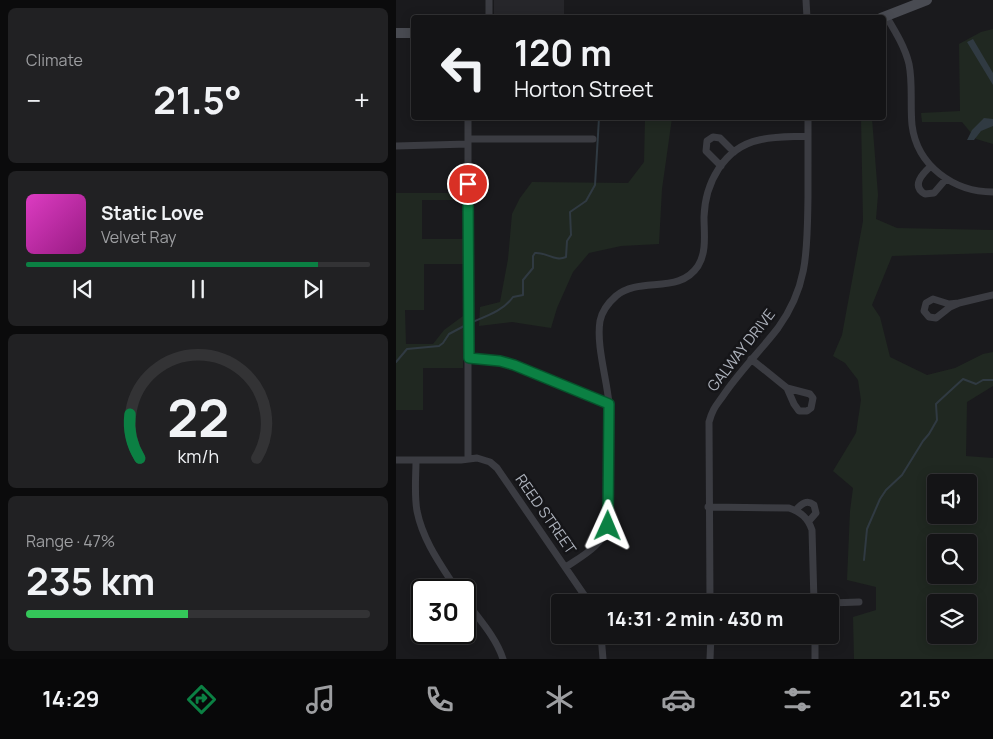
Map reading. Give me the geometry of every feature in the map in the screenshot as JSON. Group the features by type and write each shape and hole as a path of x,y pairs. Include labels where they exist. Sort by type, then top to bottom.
{"street":[{"path":"489,0 489,15"},
{"path":"806,0 807,15"},
{"path":"886,16 927,0"},
{"path":"886,20 904,50 908,62 914,134 921,152 931,166 946,179 969,189 993,192"},
{"path":"396,33 411,33"},
{"path":"468,120 468,459"},
{"name":"GALWAY DRIVE","path":"710,594 708,507 711,413 716,404 778,327 797,294 805,267 807,251 808,120"},
{"path":"566,567 602,540 608,526 609,404 600,334 600,321 605,308 620,292 680,281 689,276 698,266 703,254 706,195 721,166 734,152 757,140 808,136"},
{"path":"721,166 706,151 708,141 713,137 720,138 734,152"},
{"path":"396,146 593,139"},
{"path":"931,166 919,179 918,184 921,192 925,194 934,193 946,179"},
{"path":"959,303 993,296"},
{"path":"469,358 500,361 514,365 609,404"},
{"path":"751,360 787,388"},
{"name":"REED STREET","path":"396,460 483,459 497,468 584,594"},
{"path":"416,460 416,508 420,526 425,538 451,579"},
{"path":"796,510 808,502 814,505 816,513 809,521"},
{"path":"708,507 796,510 809,521 812,530 814,594"},
{"path":"839,603 860,602"},
{"path":"476,615 500,650 503,659"},
{"path":"602,644 603,659"},
{"path":"710,644 710,659"},
{"path":"815,644 815,659"}],"shaded area":[{"path":"494,0 564,0 564,15 494,15"},
{"path":"993,29 993,144 976,139 962,122 922,122 921,113 960,111 959,44 981,32"},
{"path":"973,39 993,73 993,85 967,42"},
{"path":"984,118 993,119 993,126 981,131 974,140 967,140 972,130"},
{"path":"645,120 672,120 662,189 659,244 621,246 589,253 573,272 557,308 551,328 512,322 479,326 480,307 500,302 508,259 512,214 520,198 532,182 628,183 644,162"},
{"path":"861,120 872,120 878,195 876,219 897,228 993,230 993,253 892,256 872,305 880,317 890,357 927,375 955,368 983,354 993,352 993,386 967,402 966,456 993,458 993,659 854,659 853,617 876,610 876,587 847,580 853,488 833,471 856,433 861,400 858,380 845,363 833,356 842,335 863,221"},
{"path":"396,193 456,193 456,200 422,200 422,239 464,239 464,264 424,264 424,310 405,310 406,344 433,344 444,330 463,316 463,368 423,368 423,410 396,410"}],"waterway":[{"path":"470,323 499,310 513,297 523,295 523,280 533,268 533,256 535,253 555,258 566,257 567,241 571,235 570,212 586,201 595,185 599,120"},
{"path":"396,362 407,349 439,346 449,334 466,325"},
{"path":"864,560 867,529 880,499 886,490 902,475 929,434 937,420 936,404 963,379 976,384 983,380 993,380"}],"route":[{"path":"468,184 469,358 500,361 514,365 595,400 609,404 610,471 608,526"}]}
